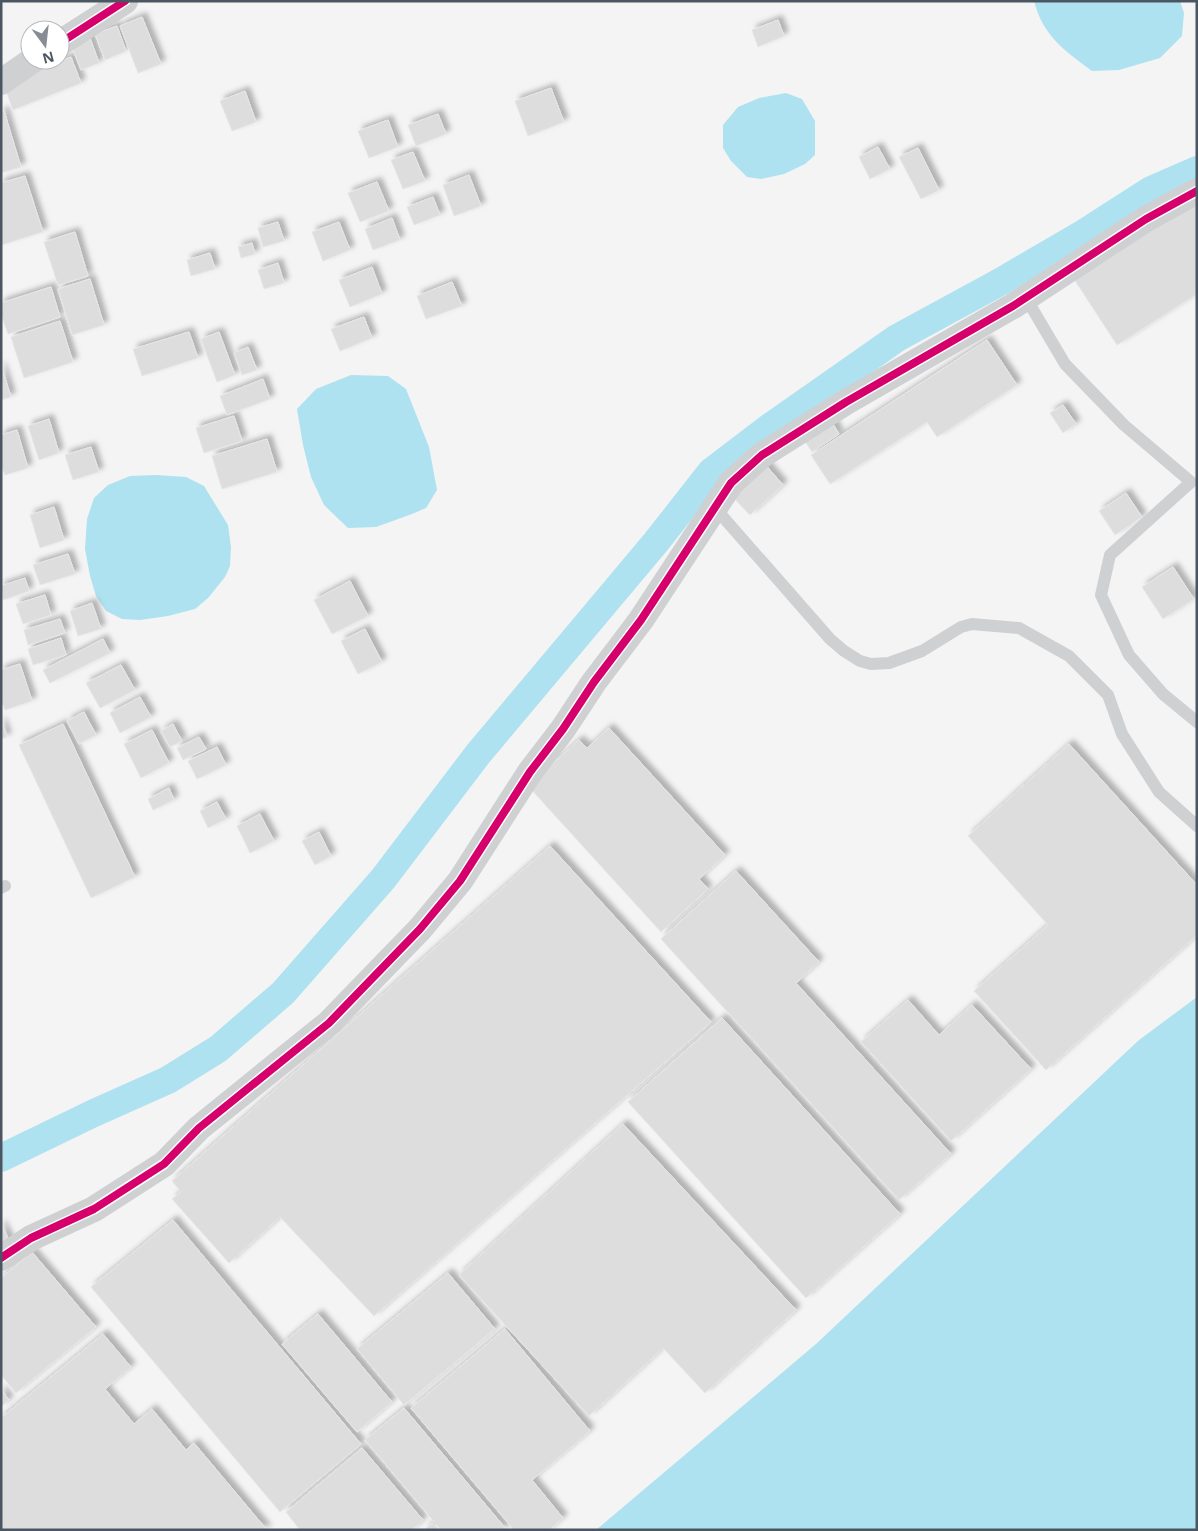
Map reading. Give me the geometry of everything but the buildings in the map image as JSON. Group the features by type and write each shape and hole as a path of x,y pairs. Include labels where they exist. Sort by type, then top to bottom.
{"street":[{"path":"70,37 125,1"},
{"path":"1,82 20,69"},
{"path":"1,1258 31,1238 94,1208 164,1164 199,1128 329,1022 420,929 460,881 530,772 594,682 642,620 716,509 731,483 762,455 846,402 1026,298 1146,219 1197,191"}],"lane":[{"path":"1026,298 1065,364 1124,425 1194,480 1110,555 1101,595 1129,655 1163,694 1197,722"},
{"path":"716,509 830,639 860,661 871,664 889,663 904,659 922,651 961,627 972,624 1019,628 1069,656 1108,695 1122,734 1159,792 1197,826"}],"water":[{"path":"1034,1 1180,1 1184,13 1182,36 1160,58 1119,70 1092,71 1056,42 1043,24"},
{"path":"786,93 802,99 815,121 815,155 805,164 784,174 761,179 747,177 731,161 723,148 723,125 738,107 759,98"},
{"path":"351,375 388,376 406,389 429,447 437,490 426,508 376,527 348,528 324,505 311,477 297,409 316,389"},
{"path":"130,476 186,477 204,486 228,525 231,547 230,566 225,577 208,598 195,609 168,616 140,620 122,619 106,611 96,596 85,549 87,519 94,498 108,485"},
{"path":"1197,997 1197,1530 596,1530 816,1344 1139,1040"}],"waterway":[{"path":"1,1158 168,1080 218,1049 283,993 383,879 478,754 656,542 711,472 770,427 897,338 1000,282 1084,233 1151,190 1197,170"}],"cycle path":[{"path":"70,37 125,1"},
{"path":"1,1258 31,1238 94,1209 164,1164 199,1128 329,1023 420,929 460,881 530,772 641,620 731,483 762,455 846,402 1013,306 1146,219 1197,191"}]}
